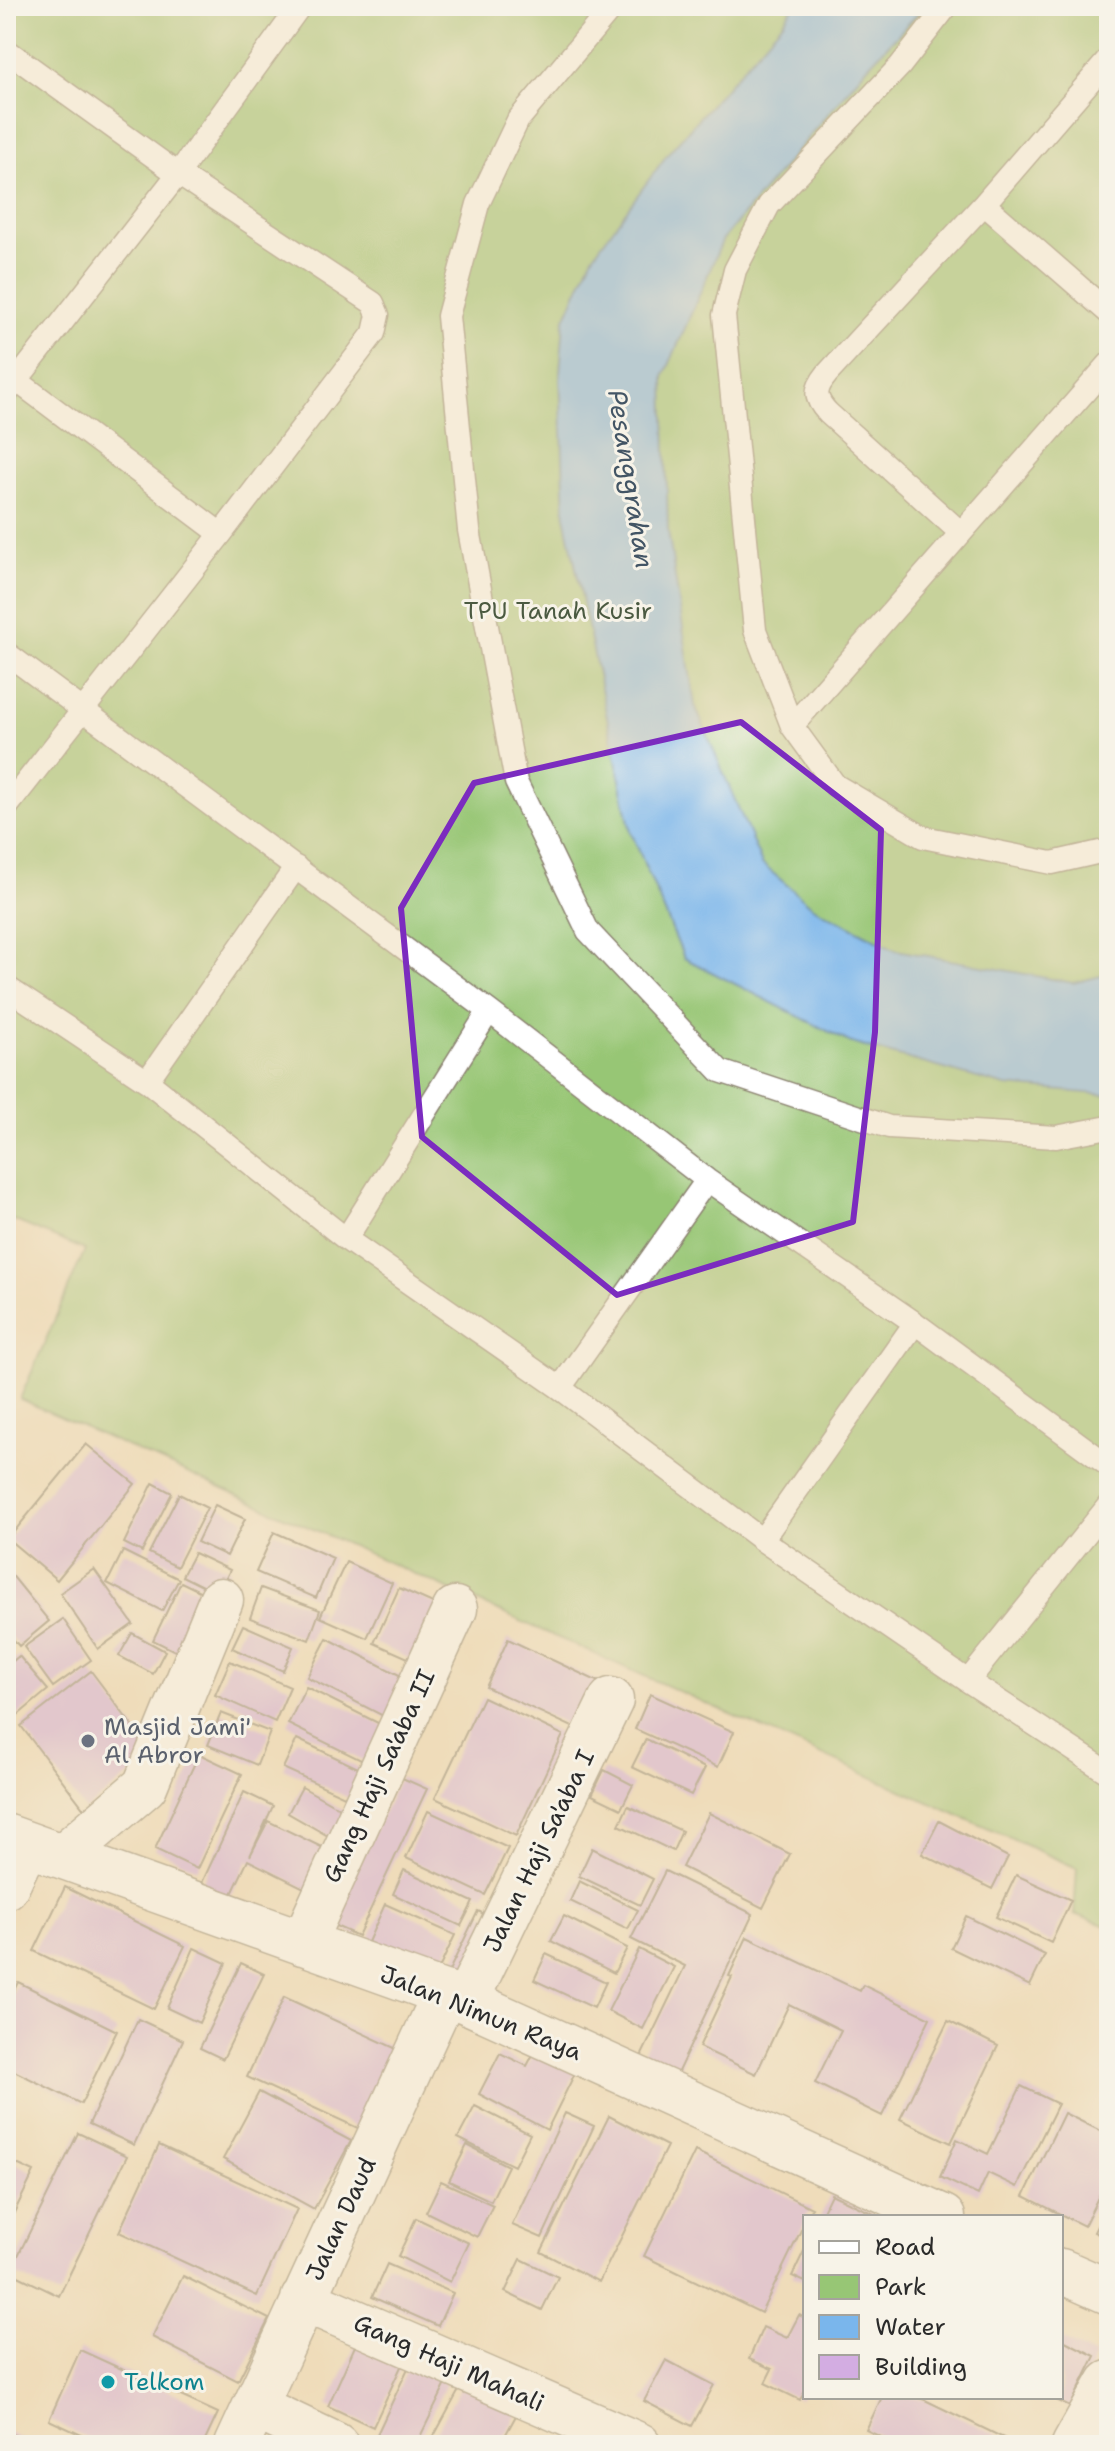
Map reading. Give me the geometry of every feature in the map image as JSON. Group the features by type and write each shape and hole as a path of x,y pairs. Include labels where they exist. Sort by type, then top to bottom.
{"street":[{"path":"6,1887 33,1845 145,1786 221,1600"},
{"name":"Gang Haji Sa'aba II","path":"303,1943 455,1609"},
{"name":"Jalan Haji Sa'aba I","path":"456,1997 611,1700"},
{"name":"Jalan Nimun Raya","path":"33,1845 456,1997 939,2215"},
{"name":"Jalan Daud","path":"247,2426 303,2299 456,1997"},
{"path":"1063,2272 1109,2292"},
{"name":"Gang Haji Mahali","path":"303,2299 639,2445"},
{"path":"1074,2445 1109,2383"},
{"path":"247,2426 336,2445"}],"lane":[{"path":"221,534 10,383 178,174 300,6"},
{"path":"613,6 518,120 478,204 448,316 469,530 516,782 588,931 720,1071 889,1127 1056,1137 1109,1127"},
{"path":"947,6 900,66 769,205 735,270 724,315 755,630 792,726 835,785 923,837 1052,863 1109,850"},
{"path":"6,50 178,174 373,303 378,315 374,333 6,808"},
{"path":"961,533 828,413 816,400 815,393 827,374 984,204 1109,59"},
{"path":"984,204 1109,313"},
{"path":"792,726 1109,364"},
{"path":"6,653 489,1011 707,1180 915,1323 1109,1466"},
{"path":"147,1081 296,867"},
{"path":"6,987 147,1081 346,1239 560,1388 762,1540 1109,1773"},
{"path":"346,1239 489,1011"},
{"path":"560,1388 707,1180"},
{"path":"762,1540 915,1323"},
{"path":"968,1681 1109,1505"}],"highlighted area":[{"path":"741,722 881,830 875,1032 853,1222 617,1295 422,1137 401,908 474,783"}],"green space":[{"name":"TPU Tanah Kusir","path":"6,6 1109,6 1109,1927 1074,1914 1077,1868 20,1399 85,1250 6,1217"}],"water":[{"name":"Pesanggrahan","path":"794,6 925,6 867,67 723,239 664,377 668,531 695,706 762,864 813,907 896,950 1073,983 1109,974 1109,1095 1006,1086 851,1043 684,958 631,832 565,516 560,373 564,321 593,256 670,151"}],"building":[{"path":"86,1444 135,1484 57,1580 8,1539"},
{"path":"153,1483 172,1493 142,1552 124,1543"},
{"path":"179,1494 207,1508 177,1567 149,1553"},
{"path":"215,1505 245,1519 227,1556 197,1542"},
{"path":"274,1532 333,1558 316,1598 256,1572"},
{"path":"123,1551 179,1579 162,1611 107,1583"},
{"path":"194,1553 230,1570 218,1594 182,1576"},
{"path":"346,1562 392,1583 367,1638 320,1617"},
{"path":"6,1568 49,1621 19,1646 6,1631"},
{"path":"94,1569 133,1624 98,1649 60,1593"},
{"path":"181,1582 212,1597 183,1655 153,1640"},
{"path":"261,1588 320,1610 309,1640 250,1618"},
{"path":"399,1588 451,1611 426,1666 374,1643"},
{"path":"63,1619 91,1660 53,1687 24,1647"},
{"path":"243,1625 293,1647 283,1671 232,1648"},
{"path":"132,1633 165,1651 153,1674 119,1656"},
{"path":"327,1638 415,1683 395,1722 307,1677"},
{"path":"508,1639 603,1684 581,1731 486,1687"},
{"path":"19,1656 48,1690 6,1725 6,1667"},
{"path":"230,1661 290,1687 275,1722 215,1695"},
{"name":"Masjid Jami' Al Abror","path":"91,1671 155,1756 85,1810 21,1726"},
{"path":"306,1687 388,1728 369,1764 288,1724"},
{"path":"650,1694 734,1732 718,1767 635,1729"},
{"path":"483,1697 563,1735 516,1836 435,1798"},
{"path":"221,1713 270,1732 257,1765 208,1745"},
{"path":"297,1739 375,1776 362,1804 283,1768"},
{"path":"646,1739 705,1768 691,1795 632,1767"},
{"path":"199,1754 242,1774 197,1869 155,1849"},
{"path":"604,1770 633,1785 621,1809 592,1795"},
{"path":"400,1777 427,1789 358,1936 331,1924"},
{"path":"302,1787 357,1818 342,1844 288,1813"},
{"path":"244,1792 273,1806 250,1856 268,1821 340,1856 320,1896 248,1860 230,1898 201,1885"},
{"path":"628,1806 682,1831 673,1851 619,1825"},
{"path":"428,1811 508,1848 485,1895 406,1858"},
{"path":"709,1813 790,1854 763,1908 682,1867"},
{"path":"939,1821 1008,1857 992,1889 922,1854"},
{"path":"592,1848 653,1879 640,1905 579,1876"},
{"path":"404,1870 473,1902 461,1926 393,1894"},
{"path":"665,1871 753,1914 674,2080 638,2063 685,1966 631,1939"},
{"path":"1016,1875 1071,1900 1051,1943 996,1917"},
{"path":"579,1881 638,1910 628,1929 570,1901"},
{"path":"65,1887 185,1946 154,2009 34,1951"},
{"path":"385,1904 455,1935 437,1973 368,1942"},
{"path":"478,1911 500,1922 468,1990 445,1979"},
{"path":"564,1916 627,1948 614,1973 551,1941"},
{"path":"966,1916 1045,1955 1030,1986 951,1948"},
{"path":"747,1937 860,1991 863,1985 930,2018 882,2116 815,2083 841,2030 789,2004 756,2074 699,2047"},
{"path":"194,1948 226,1963 199,2023 167,2008"},
{"path":"639,1949 674,1967 643,2029 608,2011"},
{"path":"546,1954 606,1982 594,2008 534,1980"},
{"path":"241,1963 264,1974 223,2059 200,2048"},
{"path":"18,1982 117,2031 81,2104 6,2067 6,2007"},
{"path":"284,1997 399,2050 362,2130 247,2077"},
{"path":"138,2019 183,2040 134,2145 89,2124"},
{"path":"948,2021 998,2046 951,2143 900,2119"},
{"path":"539,2043 580,2063 547,2130 479,2094 500,2053 527,2066"},
{"path":"1021,2086 1058,2104 1017,2187 988,2173 978,2195 940,2177 957,2139 988,2154"},
{"path":"259,2092 351,2141 314,2209 223,2159"},
{"path":"475,2106 530,2134 514,2166 458,2138"},
{"path":"565,2113 594,2126 542,2238 512,2225"},
{"path":"1064,2113 1109,2135 1109,2175 1084,2226 1024,2196"},
{"path":"609,2116 667,2146 599,2282 541,2252"},
{"path":"78,2133 127,2156 59,2296 10,2272"},
{"path":"159,2145 297,2209 257,2296 119,2232"},
{"path":"467,2145 508,2166 491,2201 449,2181"},
{"path":"695,2151 812,2208 803,2215 803,2226 761,2313 644,2256"},
{"path":"6,2159 34,2172 6,2229"},
{"path":"441,2181 493,2205 477,2237 426,2212"},
{"path":"831,2194 876,2215 821,2215"},
{"path":"1109,2202 1109,2239 1094,2232"},
{"path":"416,2218 469,2243 450,2282 398,2256"},
{"path":"803,2253 803,2281 792,2276"},
{"path":"521,2259 558,2277 542,2310 505,2292"},
{"path":"387,2264 453,2293 438,2326 372,2297"},
{"path":"183,2276 269,2319 238,2381 152,2337"},
{"path":"799,2315 803,2317 803,2395 800,2400 765,2383 772,2369 749,2359 763,2327 787,2338"},
{"path":"359,2337 405,2358 373,2427 328,2406"},
{"path":"1063,2340 1095,2356 1070,2407 1053,2399 1063,2399"},
{"name":"Telkom","path":"80,2350 218,2413 203,2445 103,2445 49,2420"},
{"path":"666,2360 714,2385 692,2426 644,2401"},
{"path":"409,2366 446,2384 416,2445 372,2445"},
{"path":"464,2381 519,2410 500,2445 429,2445"},
{"path":"881,2399 922,2399 1012,2442 1011,2445 898,2445 866,2430"},
{"path":"6,2431 35,2445 6,2445"}],"place":[{"name":"Masjid Jami' Al Abror","path":"88,1741"},
{"name":"Telkom","path":"108,2382"}]}
